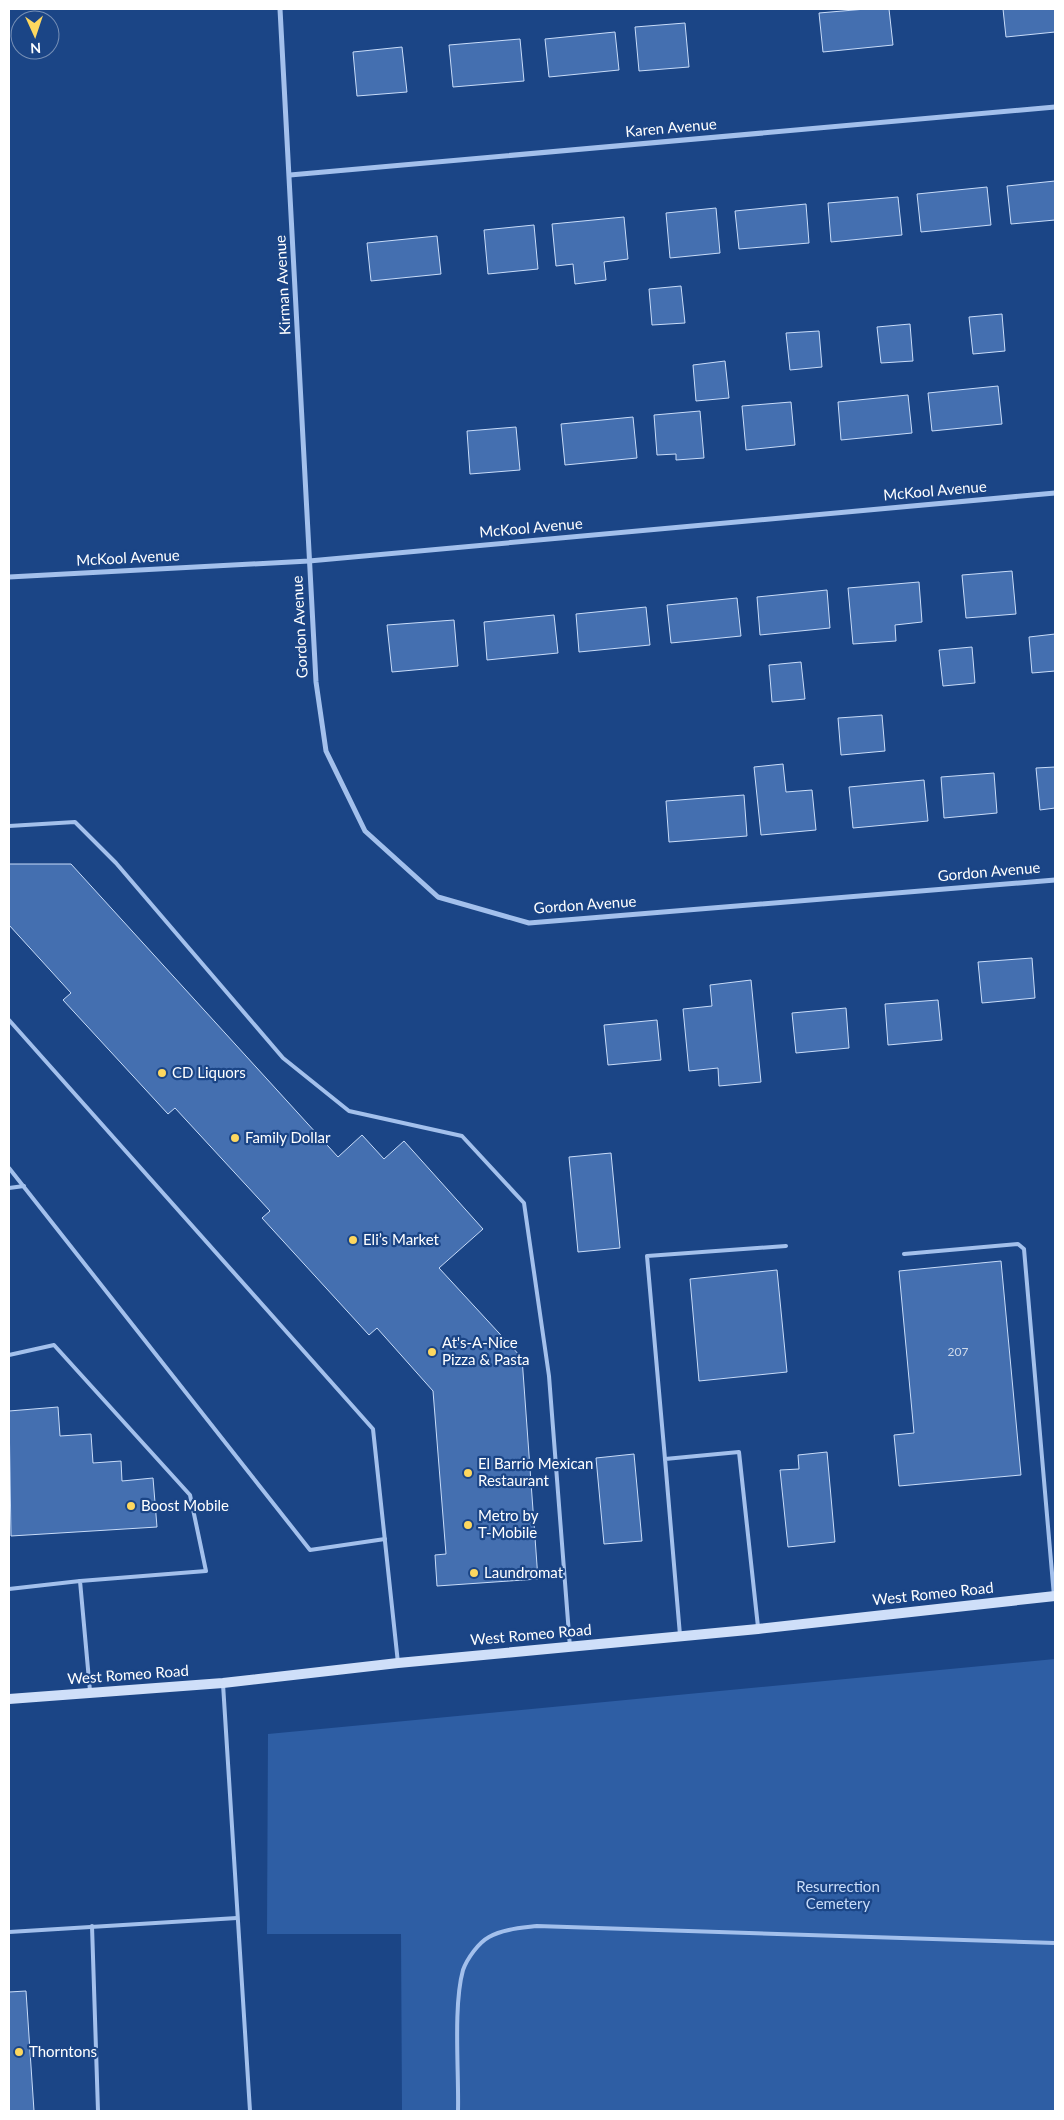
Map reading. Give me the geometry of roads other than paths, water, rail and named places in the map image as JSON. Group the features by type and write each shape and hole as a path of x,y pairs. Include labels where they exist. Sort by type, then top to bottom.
{"main road":[{"name":"West Romeo Road","path":"9,1699 223,1682 398,1663 758,1629 1055,1596"}],"street":[{"name":"Kirman Avenue","path":"280,9 309,561"},
{"name":"Karen Avenue","path":"290,175 1055,107"},
{"name":"McKool Avenue","path":"9,577 309,561 1055,493"},
{"name":"Gordon Avenue","path":"309,561 316,682 326,751 365,832 438,897 530,923 1055,880"}],"lane":[{"path":"9,826 76,822 116,863 283,1058 349,1111 462,1136 524,1203 549,1376 570,1647"},
{"path":"9,1020 373,1429 398,1663"},
{"path":"9,1168 310,1550 385,1540"},
{"path":"9,1188 24,1186"},
{"path":"904,1254 1018,1244 1024,1249 1055,1596"},
{"path":"680,1636 647,1256 786,1246"},
{"path":"9,1355 54,1345 190,1495 206,1571 80,1581 9,1589"},
{"path":"665,1459 739,1452 758,1629"},
{"path":"80,1581 90,1693"},
{"path":"223,1682 250,2111"},
{"path":"9,1932 237,1918"},
{"path":"92,1926 98,2111"},
{"path":"458,2111 459,1998 464,1969 474,1950 488,1937 513,1929 537,1926 1055,1943"}],"place":[{"name":"CD Liquors","path":"162,1073"},
{"name":"Family Dollar","path":"235,1138"},
{"name":"Eli’s Market","path":"353,1240"},
{"name":"At's-A-Nice Pizza & Pasta","path":"432,1352"},
{"name":"El Barrio Mexican Restaurant","path":"468,1473"},
{"name":"Boost Mobile","path":"131,1506"},
{"name":"Metro by T-Mobile","path":"468,1525"},
{"name":"Laundromat","path":"474,1573"},
{"name":"Thorntons","path":"19,2052"}],"park label":[{"name":"Resurrection Cemetery","path":"838,1896"}]}
